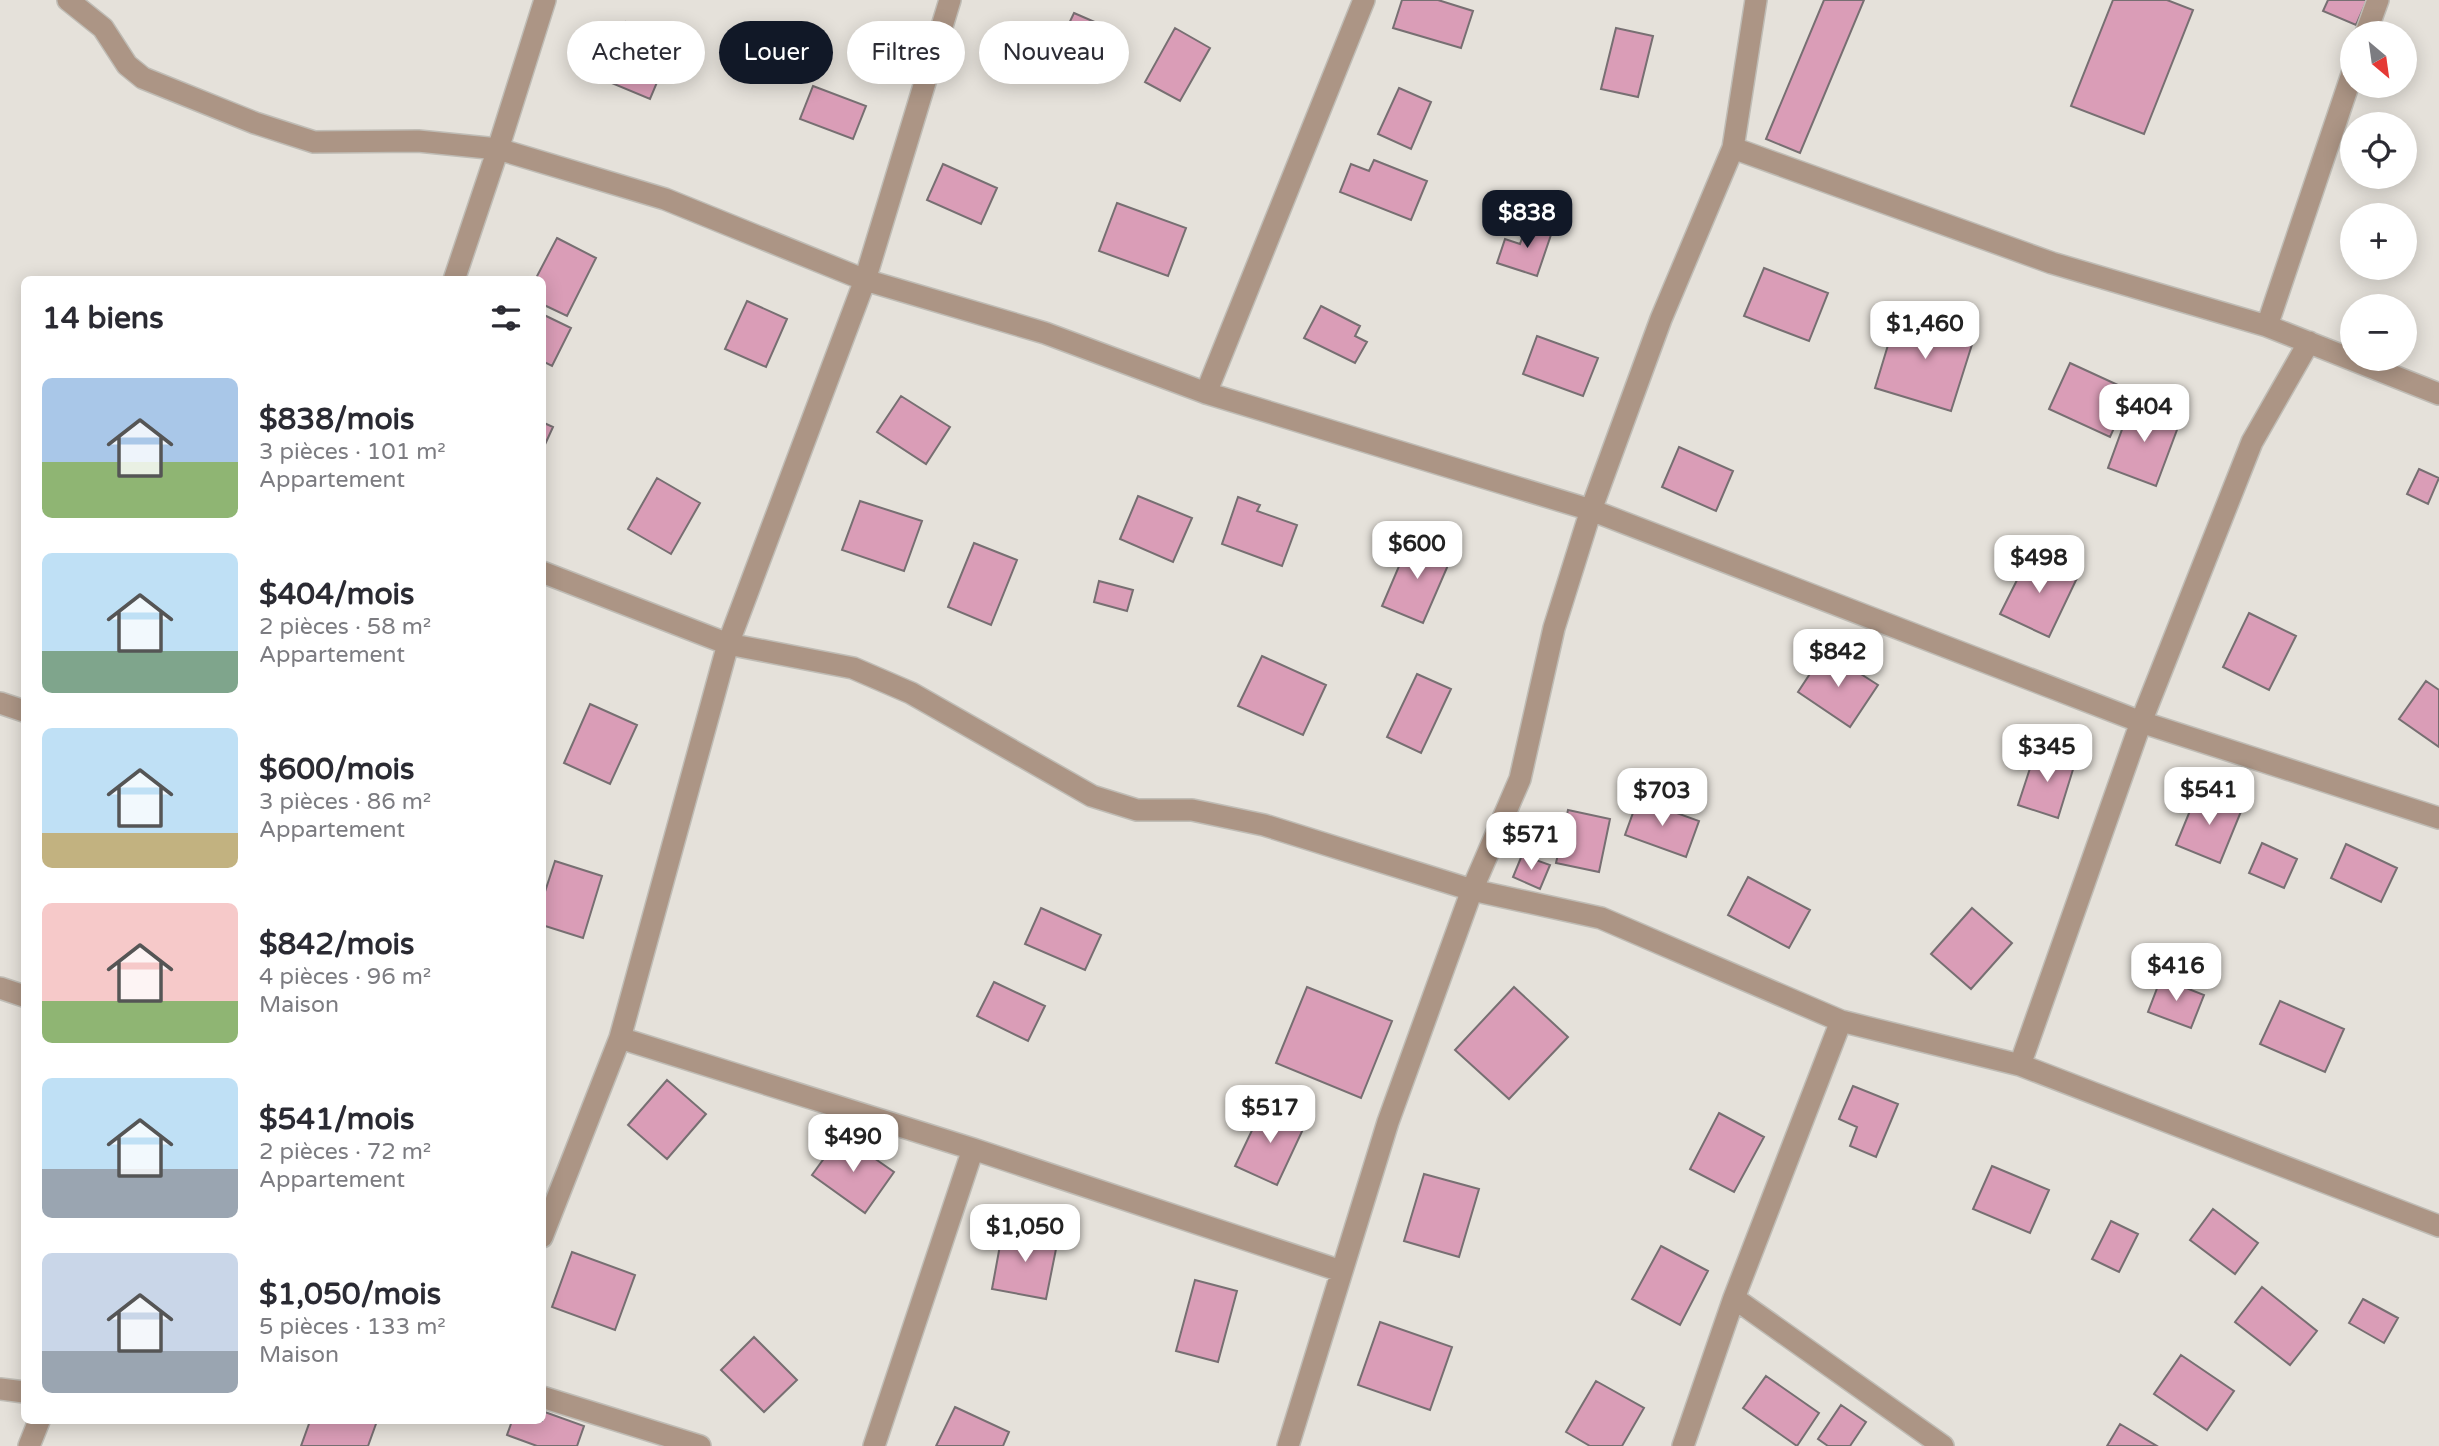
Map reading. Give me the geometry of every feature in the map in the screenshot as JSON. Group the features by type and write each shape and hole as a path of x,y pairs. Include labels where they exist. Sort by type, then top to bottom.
{"street":[{"path":"68,0 103,28 127,65 143,78 255,122 314,142 418,141 498,149 664,199 865,280 1045,332 1206,393 1591,510 2141,722 2439,818"},
{"path":"455,276 545,0"},
{"path":"546,1227 620,1038 728,643 865,280 950,0"},
{"path":"1206,393 1364,0"},
{"path":"1288,1446 1388,1122 1472,890 1520,779 1554,628 1591,510 1661,319 1732,148 1756,0"},
{"path":"2370,21 2378,0"},
{"path":"2267,326 2344,98"},
{"path":"1732,148 2052,263 2267,326 2439,394"},
{"path":"2020,1065 2141,722 2252,442 2309,342"},
{"path":"546,574 728,643 853,668 911,693 1092,796 1137,810 1192,810 1264,825 1472,890 1601,918 1841,1021 2020,1065 2439,1226"},
{"path":"0,703 21,711"},
{"path":"0,988 21,995"},
{"path":"1683,1446 1734,1298 1841,1021"},
{"path":"620,1038 972,1149 1341,1271"},
{"path":"874,1446 972,1149"},
{"path":"1734,1298 1943,1446"},
{"path":"0,1389 21,1392"},
{"path":"546,1398 700,1446"},
{"path":"29,1446 38,1424"}],"building":[{"path":"1402,0 1438,0 1473,11 1461,48 1393,28"},
{"path":"1824,0 1864,0 1800,153 1766,139"},
{"path":"2113,0 2167,0 2193,10 2144,134 2071,106"},
{"path":"2328,0 2367,0 2358,21 2347,21 2323,11"},
{"path":"1074,13 1092,21 1070,21"},
{"path":"1175,28 1210,48 1180,101 1145,82"},
{"path":"1616,28 1653,36 1638,97 1601,89"},
{"path":"614,84 656,84 650,99"},
{"path":"813,86 866,106 853,139 800,119"},
{"path":"1399,88 1431,102 1411,149 1378,134"},
{"path":"1374,160 1427,181 1411,220 1340,192 1351,164 1369,171"},
{"path":"943,164 997,188 981,224 927,200"},
{"path":"1117,203 1186,228 1168,276 1099,251"},
{"path":"1528,221 1553,229 1537,276 1497,263 1505,239 1520,244"},
{"path":"557,238 596,258 567,316 546,306 546,276 537,276"},
{"path":"1764,268 1828,293 1809,341 1744,316"},
{"path":"747,301 787,319 766,367 725,349"},
{"path":"1321,306 1360,326 1355,336 1367,342 1355,363 1304,338"},
{"path":"1898,312 1975,335 1951,411 1875,388"},
{"path":"546,316 571,328 552,366 546,363"},
{"path":"1537,336 1598,358 1583,396 1523,374"},
{"path":"2070,363 2131,391 2110,437 2049,409"},
{"path":"901,396 950,427 926,464 877,432"},
{"path":"2132,402 2181,419 2156,486 2108,468"},
{"path":"546,424 553,427 546,442"},
{"path":"1679,447 1733,471 1716,511 1662,487"},
{"path":"2419,469 2439,478 2428,504 2407,494"},
{"path":"657,478 700,503 671,554 628,529"},
{"path":"1138,496 1192,518 1173,562 1120,539"},
{"path":"1238,497 1260,505 1257,511 1297,525 1282,566 1222,544"},
{"path":"860,501 922,521 904,571 842,550"},
{"path":"1411,538 1452,556 1423,623 1382,606"},
{"path":"974,543 1017,560 991,625 948,607"},
{"path":"2030,554 2078,576 2049,637 2000,614"},
{"path":"1099,581 1133,590 1127,611 1094,602"},
{"path":"2249,613 2296,636 2269,690 2223,667"},
{"path":"1825,651 1878,685 1850,727 1798,692"},
{"path":"1262,656 1326,685 1303,735 1238,706"},
{"path":"1417,674 1451,689 1421,753 1387,737"},
{"path":"2426,681 2439,690 2439,747 2399,719"},
{"path":"590,704 637,725 610,784 564,763"},
{"path":"2036,750 2075,763 2058,818 2018,805"},
{"path":"2198,791 2242,809 2220,863 2176,845"},
{"path":"1638,799 1699,821 1686,857 1625,835"},
{"path":"1568,810 1610,819 1599,872 1556,863"},
{"path":"2262,843 2297,859 2284,888 2249,873"},
{"path":"2346,844 2397,868 2381,902 2331,878"},
{"path":"1522,855 1550,865 1540,889 1513,877"},
{"path":"555,861 602,876 583,938 546,926 546,889"},
{"path":"1748,877 1810,910 1789,948 1728,915"},
{"path":"1041,908 1101,935 1085,970 1025,944"},
{"path":"1972,908 2012,943 1971,989 1931,954"},
{"path":"2161,978 2204,995 2191,1028 2148,1012"},
{"path":"994,982 1045,1006 1028,1041 977,1016"},
{"path":"1307,987 1392,1021 1361,1098 1276,1063"},
{"path":"1514,987 1568,1037 1509,1099 1455,1050"},
{"path":"2280,1001 2344,1029 2325,1072 2260,1044"},
{"path":"667,1080 706,1114 667,1159 628,1125"},
{"path":"1853,1086 1898,1104 1876,1157 1850,1146 1857,1127 1839,1119"},
{"path":"1264,1105 1305,1125 1277,1185 1235,1166"},
{"path":"1719,1113 1764,1137 1734,1192 1690,1169"},
{"path":"841,1135 894,1172 865,1213 812,1175"},
{"path":"1992,1166 2049,1190 2030,1233 1973,1209"},
{"path":"1424,1174 1479,1189 1459,1257 1404,1241"},
{"path":"2213,1209 2258,1243 2235,1274 2190,1240"},
{"path":"2111,1221 2138,1234 2119,1272 2092,1259"},
{"path":"1003,1229 1058,1239 1046,1299 992,1289"},
{"path":"1661,1246 1708,1271 1680,1325 1632,1299"},
{"path":"572,1252 635,1275 615,1330 552,1307"},
{"path":"1195,1280 1237,1291 1218,1362 1176,1351"},
{"path":"2262,1287 2317,1331 2290,1365 2235,1322"},
{"path":"2363,1299 2398,1318 2384,1343 2349,1323"},
{"path":"1380,1322 1452,1347 1430,1410 1358,1385"},
{"path":"754,1337 797,1380 764,1412 721,1370"},
{"path":"2181,1355 2234,1391 2207,1430 2154,1394"},
{"path":"1766,1376 1819,1413 1797,1446 1743,1408"},
{"path":"1596,1381 1644,1408 1622,1446 1590,1446 1566,1432"},
{"path":"1841,1405 1866,1422 1850,1446 1828,1446 1818,1439"},
{"path":"955,1407 1009,1432 1003,1446 936,1446"},
{"path":"546,1412 584,1426 577,1446 537,1446 507,1435 511,1424 546,1424"},
{"path":"309,1424 376,1424 368,1446 301,1446"},
{"path":"2120,1424 2157,1446 2107,1446"}]}
